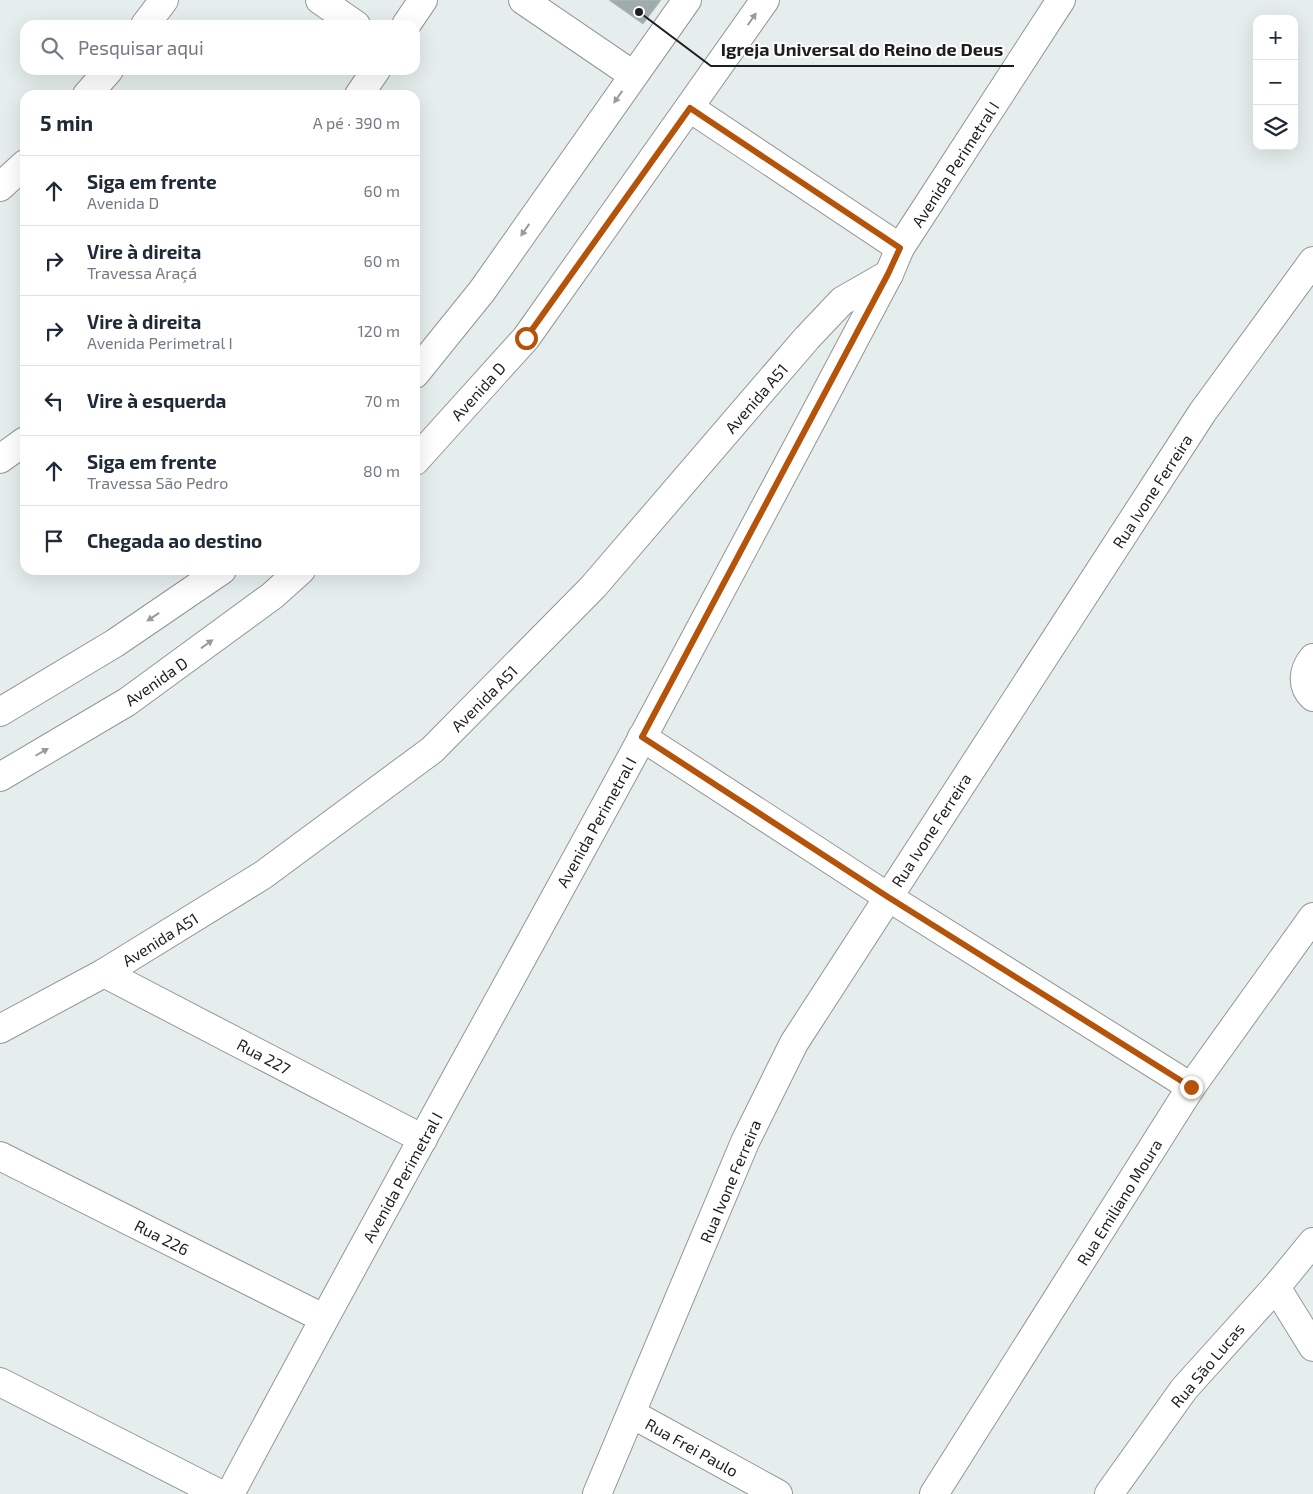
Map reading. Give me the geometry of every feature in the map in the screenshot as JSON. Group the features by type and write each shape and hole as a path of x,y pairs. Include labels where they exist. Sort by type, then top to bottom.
{"street":[{"path":"149,20 164,0"},
{"path":"320,0 349,20"},
{"path":"409,20 422,0"},
{"path":"523,0 634,75"},
{"path":"420,368 482,291 687,0"},
{"name":"Avenida D","path":"420,455 526,338 765,0"},
{"name":"Avenida Perimetral I","path":"230,1494 323,1318 423,1139 642,737 888,274 900,248 1061,0"},
{"path":"91,90 105,75"},
{"path":"363,90 373,75"},
{"path":"690,108 900,248"},
{"path":"0,187 20,169"},
{"name":"Rua Ivone Ferreira","path":"597,1494 746,1142 794,1043 1202,413 1313,261"},
{"name":"Avenida A51","path":"0,1029 104,973 262,875 432,750 593,587 842,301 888,274"},
{"path":"0,459 20,445"},
{"path":"0,712 115,643 215,575"},
{"name":"Avenida D","path":"0,777 126,702 272,596 295,575"},
{"path":"1313,658 1308,663 1304,682 1308,693 1313,697"},
{"path":"642,737 888,897 1191,1087"},
{"name":"Rua Emiliano Moura","path":"934,1494 1191,1087 1313,917"},
{"name":"Rua 227","path":"104,973 423,1139"},
{"name":"Rua 226","path":"0,1156 323,1318"},
{"name":"Rua São Lucas","path":"1109,1494 1184,1390 1276,1287 1313,1242"},
{"path":"1276,1287 1313,1347"},
{"path":"0,1382 220,1494"},
{"name":"Rua Frei Paulo","path":"632,1414 778,1494"}],"building":[{"path":"609,0 661,0 643,24"}],"place":[{"name":"Igreja Universal do Reino de Deus","path":"639,12"}],"route":[{"path":"526,338 690,108 900,248 888,274 642,737 888,897 1191,1087"}]}
